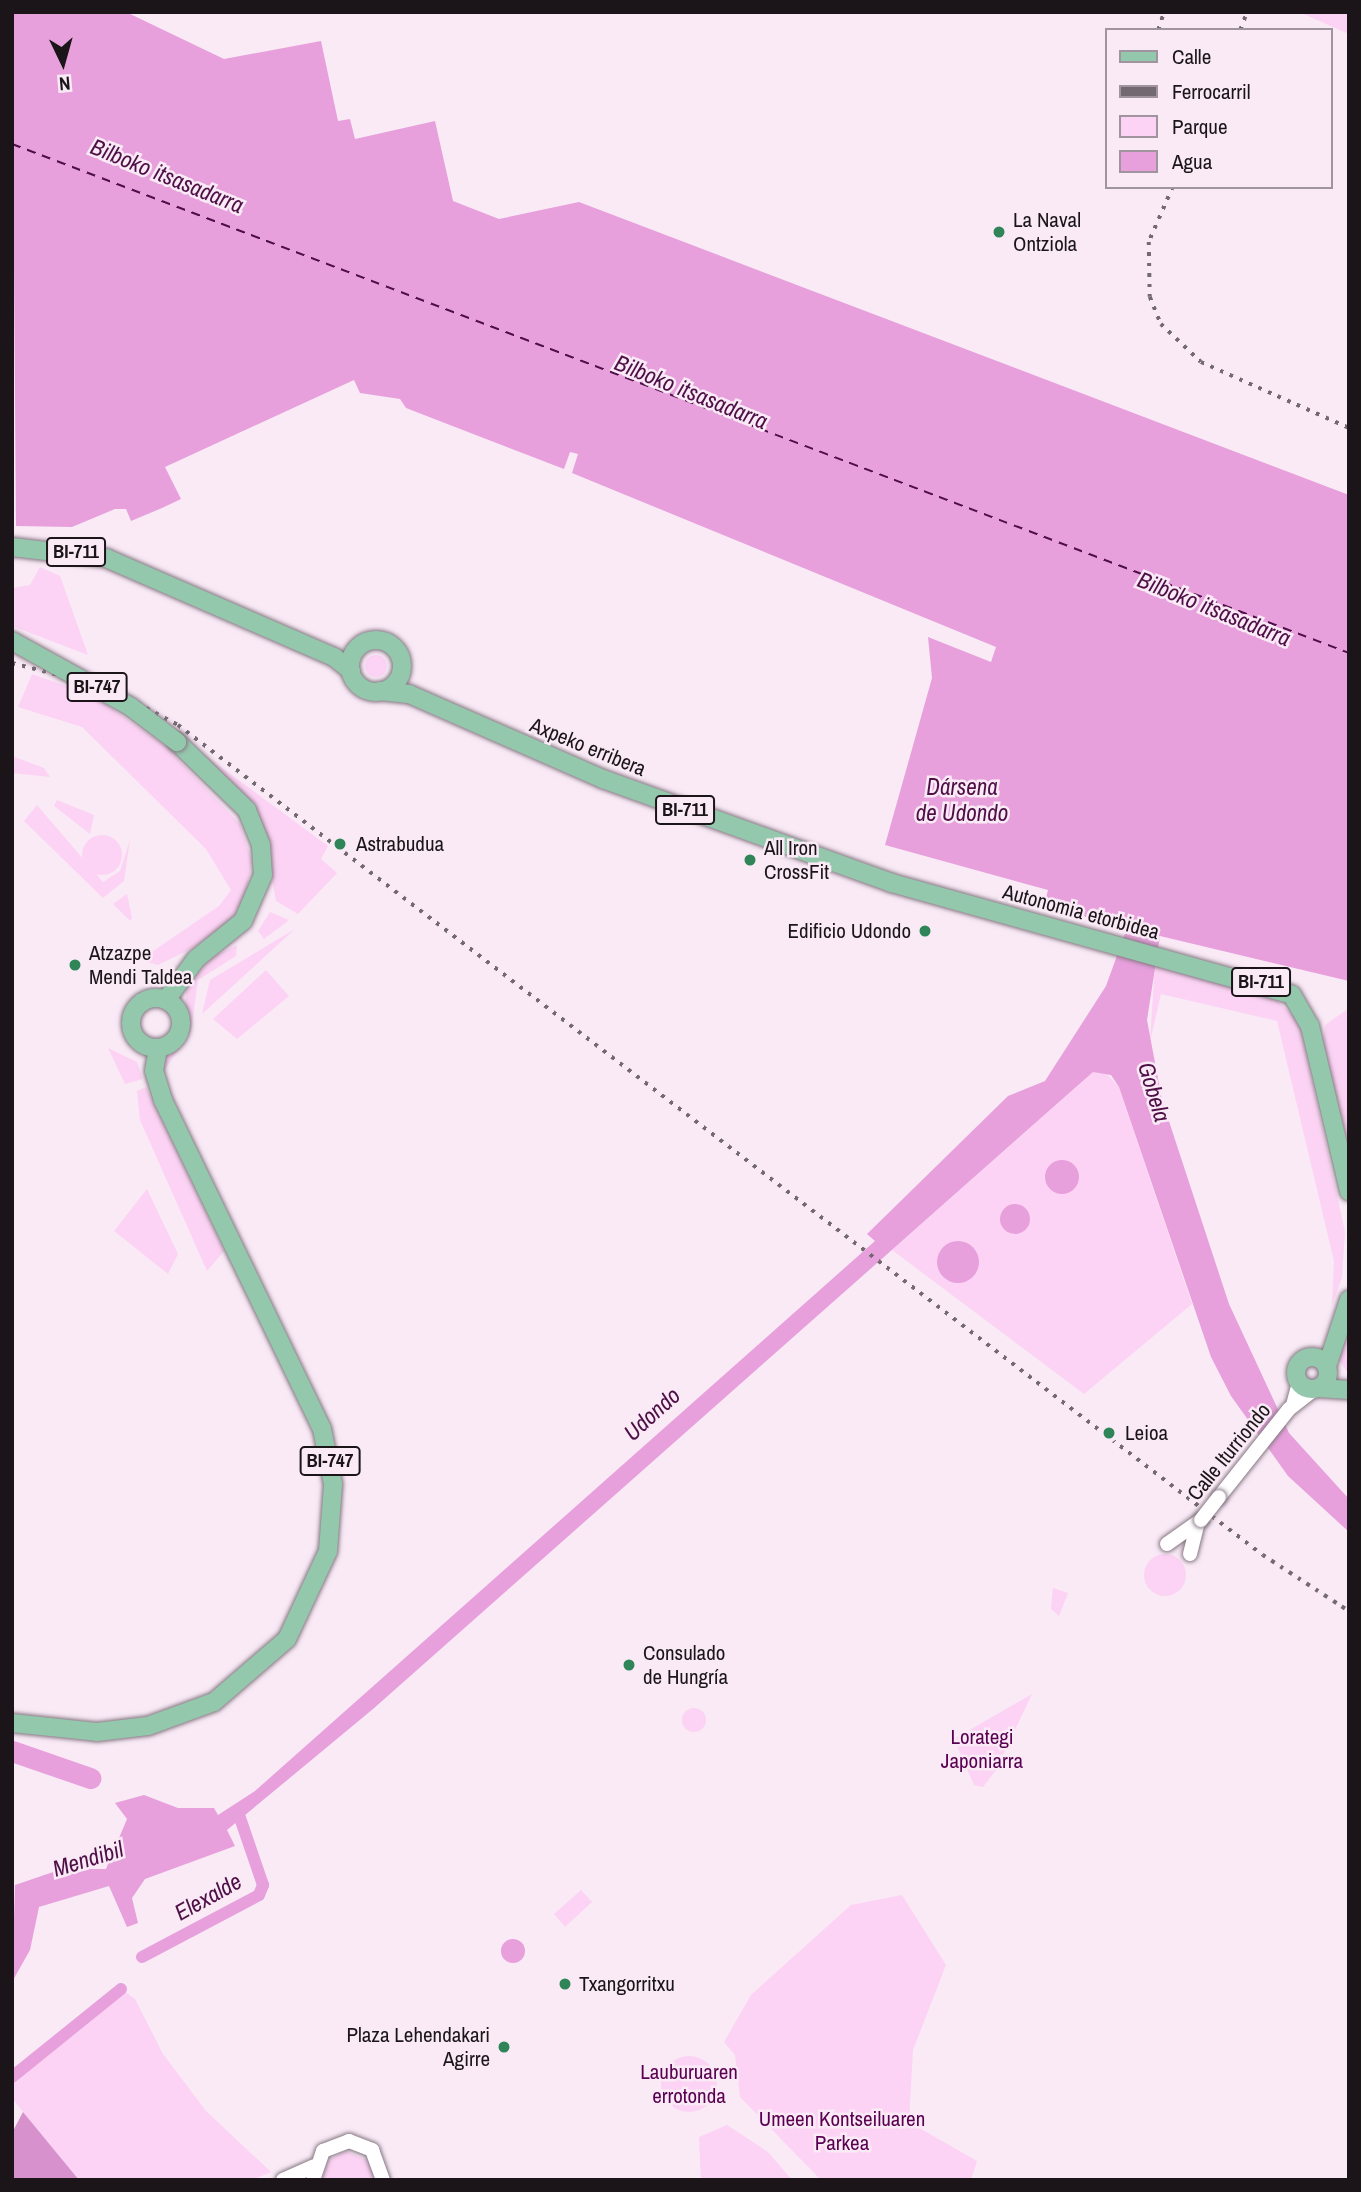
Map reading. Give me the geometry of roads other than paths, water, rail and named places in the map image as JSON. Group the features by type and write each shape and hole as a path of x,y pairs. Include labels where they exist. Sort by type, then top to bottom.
{"main road":[{"name":"Axpeko erribera","path":"12,547 95,555 307,646 351,671 358,685 380,691 401,691 659,800 958,901"},
{"name":"Axpeko erribera","path":"12,553 74,557 137,572"},
{"name":"BI-747","path":"12,641 131,707 177,742 247,810 261,845 262,875 243,921 197,959 166,1000"},
{"name":"Axpeko erribera","path":"307,646 387,642 399,653 402,669 442,709"},
{"path":"351,671 362,644"},
{"path":"380,691 395,684 402,669"},
{"name":"Autonomia etorbidea","path":"958,901 1112,946 1272,985 1303,1006 1349,1191"},
{"path":"150,998 166,1000 180,1013 181,1029 173,1042 158,1048 136,1038 132,1014 150,998"},
{"name":"BI-747","path":"12,1723 97,1732 148,1726 214,1702 287,1639 328,1551 333,1484 322,1429 163,1100 154,1071 158,1048"},
{"path":"1310,1387 1323,1364 1349,1300"},
{"path":"1310,1387 1297,1366 1323,1364 1349,1384"},
{"path":"1310,1387 1349,1390"}],"street":[{"name":"Calle Iturriondo","path":"1167,1544 1199,1522 1310,1387"},
{"name":"Calle Iturriondo","path":"1190,1554 1199,1522"},
{"path":"283,2180 313,2173 330,2145 358,2142 378,2157 383,2180"}],"water":[{"path":"12,12 126,12 224,59 321,41 338,121 350,119 355,139 435,121 453,201 499,219 579,202 1349,495 1349,981 1160,936 1147,1020 1162,1100 1229,1304 1289,1433 1349,1499 1349,1532 1288,1476 1231,1396 1211,1357 1119,1087 1111,1075 1093,1072 373,1709 227,1830 235,1846 145,1879 132,1898 138,1923 127,1927 109,1886 39,1907 30,1950 12,1982 15,1885 62,1869 106,1869 127,1819 115,1803 144,1795 178,1808 214,1808 218,1815 255,1791 875,1241 867,1234 1008,1096 1045,1081 1106,986 1127,928 1044,906 1048,890 885,845 932,678 928,637 991,662 996,647 572,473 578,454 570,452 564,469 406,408 400,399 360,393 354,380 165,467 181,499 162,508 131,521 126,509 115,509 72,527 16,526"},
{"path":"1062,1160 1074,1165 1079,1177 1074,1189 1062,1194 1050,1189 1045,1177 1050,1165"},
{"path":"1015,1204 1026,1208 1030,1219 1026,1230 1015,1234 1004,1230 1000,1219 1004,1208"},
{"path":"958,1241 973,1247 979,1262 973,1277 958,1283 943,1277 937,1262 943,1247"},
{"path":"513,1939 521,1943 525,1951 521,1959 513,1963 505,1959 501,1951 505,1943"}],"waterway":[{"name":"Udondo","path":"12,1751 90,1778"},
{"name":"Elexalde","path":"142,1957 259,1895 263,1885 239,1815"},
{"path":"12,2077 121,1989"}],"railway":[{"path":"1159,28 1164,12"},
{"path":"1241,28 1247,12"},
{"path":"1172,189 1149,242 1150,297 1161,324 1201,362 1349,428"},
{"path":"12,663 109,688 178,725 1263,1555 1349,1611"}],"place":[{"name":"La Naval Ontziola","path":"999,232"},
{"name":"Astrabudua","path":"340,844"},
{"name":"All Iron CrossFit","path":"750,860"},
{"name":"Edificio Udondo","path":"925,931"},
{"name":"Atzazpe Mendi Taldea","path":"75,965"},
{"name":"Leioa","path":"1109,1433"},
{"name":"Consulado de Hungría","path":"629,1665"},
{"name":"Txangorritxu","path":"565,1984"},
{"name":"Plaza Lehendakari Agirre","path":"504,2047"}],"water label":[{"name":"Bilboko itsasadarra","path":"167,176"},
{"name":"Bilboko itsasadarra","path":"691,392"},
{"name":"Bilboko itsasadarra","path":"1214,609"},
{"name":"Dársena de Udondo","path":"962,800"},
{"name":"Gobela","path":"1154,1092"},
{"name":"Mendibil","path":"88,1859"}],"park label":[{"name":"Lorategi Japoniarra","path":"982,1749"},
{"name":"Lauburuaren errotonda","path":"689,2084"},
{"name":"Umeen Kontseiluaren Parkea","path":"842,2131"}]}
